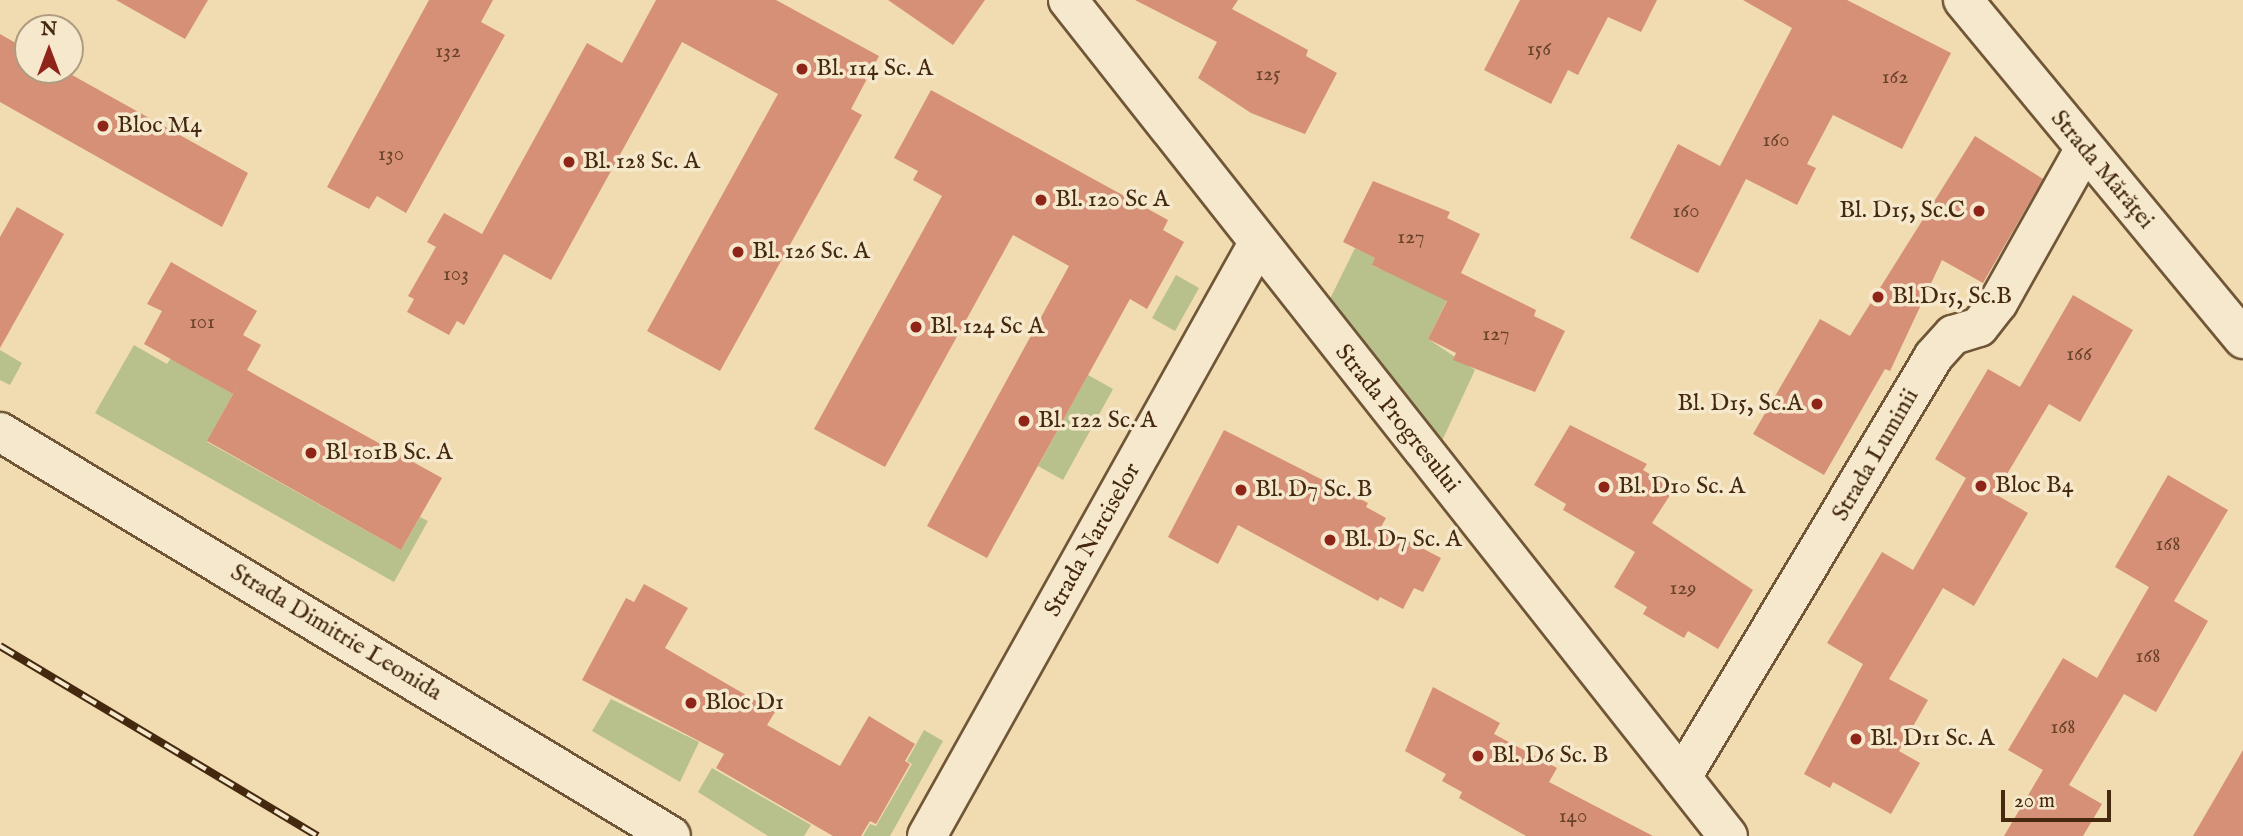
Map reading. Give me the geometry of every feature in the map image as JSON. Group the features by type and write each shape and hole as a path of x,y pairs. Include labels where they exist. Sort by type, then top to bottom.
{"street":[{"name":"Strada Progresului","path":"1068,0 1257,245 1728,836"},
{"name":"Strada Mărăței","path":"1963,0 2084,150 2243,339"},
{"name":"Strada Luminii","path":"1682,777 1933,356 1953,335 1979,327 1998,303 2084,150"},
{"name":"Strada Narciselor","path":"927,836 1257,245"},
{"name":"Strada Dimitrie Leonida","path":"0,432 671,836"}],"green space":[{"path":"1355,248 1375,258 1373,266 1449,296 1428,339 1475,370 1442,441 1329,301"},
{"path":"1176,275 1199,288 1175,331 1152,318"},
{"path":"134,345 167,364 171,358 233,394 207,442 401,550 420,517 428,521 394,582 95,413"},
{"path":"0,350 22,363 10,385 0,380"},
{"path":"1088,375 1113,389 1063,480 1038,466"},
{"path":"611,699 699,742 680,782 592,731"},
{"path":"924,730 943,741 890,836 863,836 870,824 876,826 912,764 907,761"},
{"path":"712,768 811,825 804,836 768,836 698,792"}],"building":[{"path":"116,0 208,0 185,39"},
{"path":"429,0 493,0 481,22 505,35 406,213 377,196 369,209 327,187"},
{"path":"656,0 776,0 879,56 851,109 862,115 720,371 647,331 778,94 682,42 551,280 504,254 464,325 457,321 449,335 407,312 414,299 408,296 436,247 427,242 444,213 482,234 587,43 622,63"},
{"path":"888,0 985,0 953,45"},
{"path":"1135,0 1238,0 1232,9 1308,50 1306,56 1337,73 1305,134 1251,113 1198,78 1217,42"},
{"path":"1520,0 1657,0 1641,32 1608,17 1578,75 1568,70 1551,104 1484,70"},
{"path":"1743,0 1847,0 1951,53 1902,149 1833,115 1807,164 1816,168 1797,205 1746,179 1698,273 1630,238 1678,144 1720,166 1792,28"},
{"name":"Bloc M4","path":"0,34 14,42 14,84 84,84 84,82 248,173 222,227 0,102"},
{"path":"931,90 1168,220 1163,230 1184,242 1147,309 1130,299 987,558 927,526 1069,266 1013,235 885,467 814,429 942,196 913,180 918,171 894,158"},
{"path":"1975,136 2043,179 1983,283 1942,260 1890,371 1885,369 1824,475 1753,434 1820,319 1850,336"},
{"path":"1373,181 1450,212 1447,218 1480,234 1461,273 1536,310 1534,316 1565,331 1535,392 1453,360 1456,353 1428,339 1447,301 1372,265 1375,258 1343,242"},
{"path":"17,207 64,234 0,348 0,237"},
{"name":"Bl 101B Sc. A","path":"171,262 257,311 243,335 261,345 247,370 442,478 401,550 207,441 242,378 233,394 144,344 162,311 147,304"},
{"name":"Bloc B4","path":"2073,295 2133,330 2080,422 2049,404 1995,494 2028,513 1974,606 1943,588 1889,679 1928,700 1899,751 1920,763 1891,814 1833,782 1830,788 1804,774 1863,664 1827,643 1882,552 1913,570 1966,478 1935,459 1988,369 2020,387"},
{"path":"1570,425 1647,464 1643,470 1674,489 1652,523 1753,590 1718,649 1688,631 1684,638 1643,614 1647,607 1614,587 1635,552 1563,510 1566,504 1534,485"},
{"path":"1224,430 1368,503 1366,507 1386,518 1381,527 1441,558 1423,592 1414,588 1403,609 1380,597 1378,601 1238,525 1218,564 1168,537"},
{"path":"2168,475 2228,510 2174,601 2208,621 2156,712 2124,694 2069,785 2102,804 2083,836 2004,836 2043,770 2008,750 2063,658 2097,678 2149,587 2115,567"},
{"name":"Bloc D1","path":"644,584 688,608 665,648 775,712 767,725 840,766 869,716 915,744 905,761 910,764 876,824 870,821 861,836 833,836 716,768 724,754 582,680 626,598 634,602"},
{"name":"Bl. D6 Sc. B","path":"1433,687 1500,723 1494,734 1557,768 1549,782 1653,836 1526,836 1459,798 1462,792 1442,781 1446,774 1405,751"},
{"path":"2243,750 2243,836 2193,836"}],"railway":[{"path":"0,646 317,836"}],"place":[{"name":"Bl. 114 Sc. A","path":"802,69"},
{"name":"Bloc M4","path":"103,126"},
{"name":"Bl. 128 Sc. A","path":"569,162"},
{"name":"Bl. 120 Sc A","path":"1041,200"},
{"name":"Bl. D15, Sc.C","path":"1979,211"},
{"name":"Bl. 126 Sc. A","path":"738,252"},
{"name":"Bl.D15, Sc.B","path":"1878,297"},
{"name":"Bl. 124 Sc A","path":"916,327"},
{"name":"Bl. D15, Sc.A","path":"1817,404"},
{"name":"Bl. 122 Sc. A","path":"1024,421"},
{"name":"Bl 101B Sc. A","path":"311,453"},
{"name":"Bloc B4","path":"1981,486"},
{"name":"Bl. D10 Sc. A","path":"1604,487"},
{"name":"Bl. D7 Sc. B","path":"1241,490"},
{"name":"Bl. D7 Sc. A","path":"1330,540"},
{"name":"Bloc D1","path":"691,703"},
{"name":"Bl. D11 Sc. A","path":"1856,739"},
{"name":"Bl. D6 Sc. B","path":"1478,756"}]}
